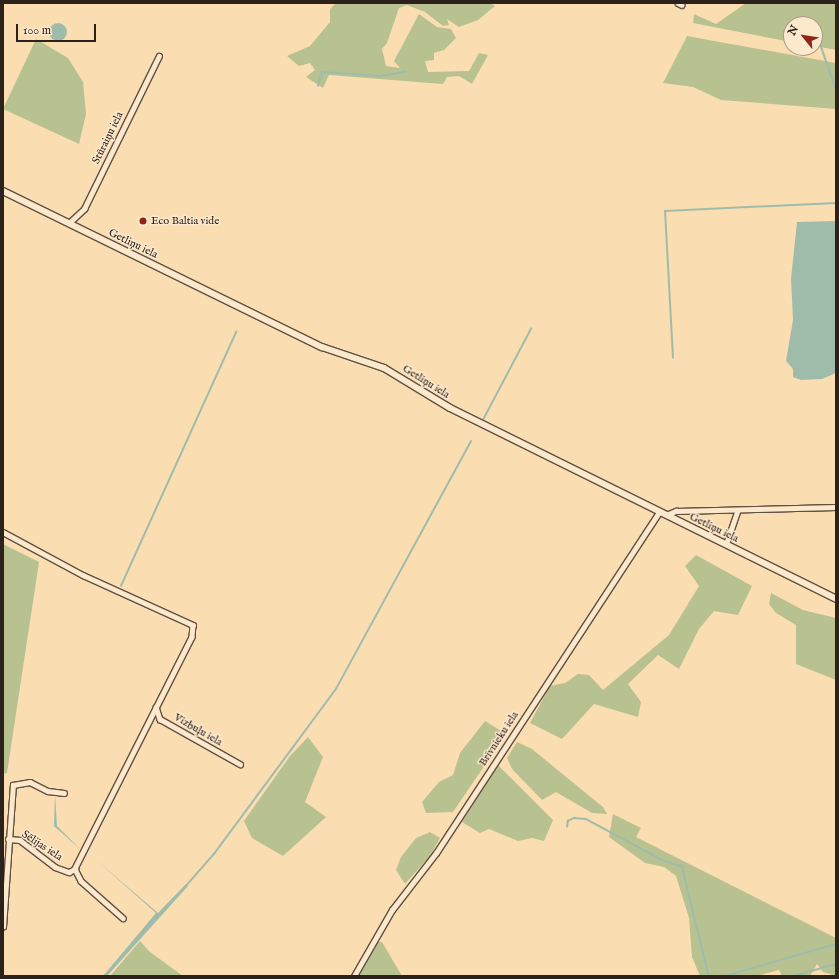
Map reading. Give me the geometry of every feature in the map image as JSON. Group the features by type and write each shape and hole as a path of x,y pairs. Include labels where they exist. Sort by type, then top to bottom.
{"street":[{"name":"Stūraiņu iela","path":"69,223 84,209 159,56"},
{"name":"Getliņu iela","path":"3,191 322,347 384,368 450,408 836,599"},
{"path":"666,515 676,511 737,512 836,507"},
{"name":"Brīvnieku iela","path":"354,976 392,910 436,853 658,512"},
{"path":"726,544 737,512"},
{"path":"3,532 83,575 193,625 192,637 156,705 75,870 81,881 123,918"},
{"name":"Vizbuļu iela","path":"156,705 160,719 240,764"},
{"path":"3,927 9,802 13,785 20,782 64,793"},
{"name":"Sēlijas iela","path":"3,834 8,839 20,840 55,867 69,872 75,870"}],"green space":[{"path":"336,3 490,3 495,6 478,20 459,27 447,19 449,25 443,26 425,12 407,5 399,8 387,43 382,49 386,66 400,68 394,61 419,14 437,27 451,29 456,38 444,50 434,53 434,60 425,61 428,72 469,71 479,53 488,55 472,84 459,76 447,77 443,84 329,75 323,88 306,77 315,70 310,63 299,66 287,56 310,46 330,22 330,9"},
{"path":"746,3 836,3 836,50 823,48 823,16 783,16 783,40 693,23 694,14 716,24"},
{"path":"687,36 783,53 783,56 797,56 836,63 836,109 721,100 693,87 663,83"},
{"path":"36,39 68,58 83,82 86,114 79,144 3,109"},
{"path":"3,544 39,562 7,773 3,774"},
{"path":"696,555 752,586 738,615 714,611 699,629 679,669 658,655 628,684 641,702 638,717 594,704 562,739 530,723 550,686 565,683 578,674 589,675 603,690 669,635 699,586 685,566"},
{"path":"771,593 803,610 836,618 836,680 796,664 796,625 776,613 769,604"},
{"path":"485,721 506,734 453,812 426,813 422,802 439,782 453,775 460,753"},
{"path":"308,737 323,757 305,802 326,817 283,856 252,838 244,821 290,756"},
{"path":"517,742 532,749 603,807 607,814 592,813 556,792 542,800 512,769 507,758"},
{"path":"498,765 553,820 544,841 532,838 518,841 489,829 480,833 462,822"},
{"path":"613,814 641,828 636,837 836,938 836,976 823,972 817,964 810,976 782,976 779,970 756,976 700,976 692,957 689,918 676,876 664,867 645,863 609,837"},
{"path":"430,832 440,838 430,856 405,884 396,870 401,857 416,838"},
{"path":"140,941 150,952 183,976 110,976"},
{"path":"375,942 382,942 402,976 357,976"}],"shaded area":[{"path":"58,23 64,26 67,32 64,38 58,41 52,38 49,32 52,26"},
{"path":"836,221 836,373 822,379 801,380 793,377 793,369 786,361 793,320 791,279 797,222"},
{"path":"55,794 57,826 81,850 54,826"},
{"path":"95,859 158,913 186,884 188,886 107,976 103,976 156,913"}],"waterway":[{"path":"823,51 836,89"},
{"path":"318,86 322,72 380,76 406,72"},
{"path":"673,358 665,211 836,203"},
{"path":"483,420 531,329"},
{"path":"121,586 236,332"},
{"path":"186,886 214,854 336,689 471,441"},
{"path":"567,827 568,821 574,818 586,819 662,860 683,867"},
{"path":"682,865 709,976"},
{"path":"725,976 836,944"},
{"path":"794,976 836,964"}],"place":[{"name":"Eco Baltia vide","path":"143,221"}]}
